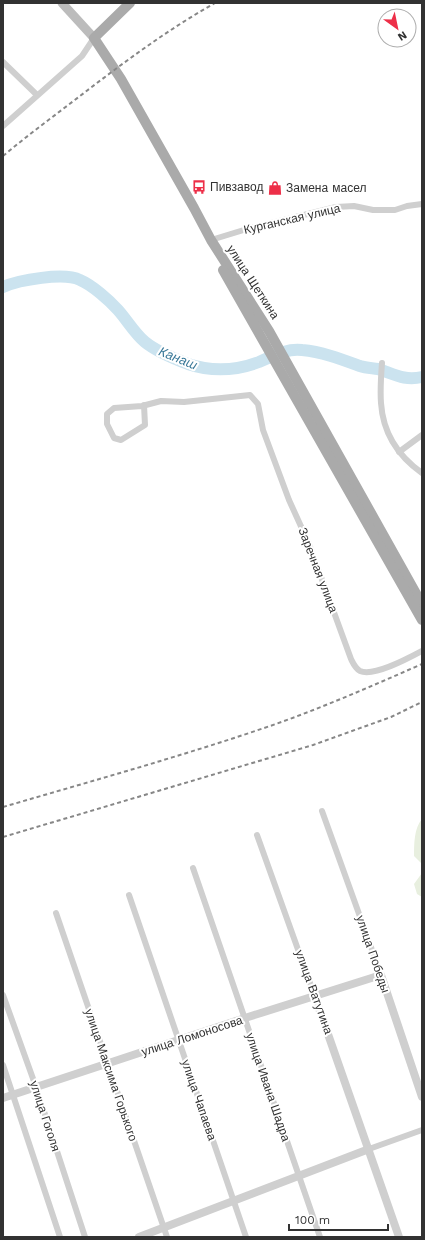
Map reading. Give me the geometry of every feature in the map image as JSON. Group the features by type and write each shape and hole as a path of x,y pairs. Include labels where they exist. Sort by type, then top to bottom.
{"main road":[{"name":"улица Щеткина","path":"62,3 94,38 120,79 211,240 269,331 407,586"},
{"path":"94,38 130,3"},
{"path":"211,240 209,245 259,335 407,586 422,620"},
{"path":"407,586 422,604"}],"street":[{"path":"3,126 82,56 94,38"},
{"path":"3,62 38,95"},
{"name":"Курганская улица","path":"211,240 247,229 336,207 354,206 373,210 395,210 407,206 422,204"},
{"path":"382,363 381,403 384,423 393,444 422,473"},
{"name":"Заречная улица","path":"144,405 161,401 184,402 250,396 258,404 263,430 289,500 309,544 351,659 356,668 367,672 377,671 405,660 422,651"},
{"path":"144,405 145,426 121,440 114,438 107,424 107,414 114,408 144,405"},
{"path":"400,452 422,435"},
{"name":"улица Победы","path":"322,811 381,975 422,1097"},
{"name":"улица Ватутина","path":"257,835 399,1237"},
{"name":"улица Ивана Шадра","path":"193,868 320,1237"},
{"name":"улица Чапаева","path":"129,895 246,1237"},
{"name":"улица Максима Горького","path":"56,913 167,1237"},
{"name":"улица Ломоносова","path":"3,1098 244,1018 315,997 381,975"},
{"name":"улица Гоголя","path":"3,995 36,1087 85,1237"},
{"name":"улица Гоголя","path":"3,1065 60,1237"},
{"path":"139,1237 422,1130"}],"green space":[{"path":"422,819 422,864 414,856 414,841 417,827"},
{"path":"422,873 422,897 417,894 414,884"}],"waterway":[{"name":"Канаш","path":"3,287 10,284 53,277 73,278 85,282 110,302 145,342 160,352 197,367 232,369 250,365 280,353 296,350 325,354 362,367 378,369 404,378 422,377"}],"railway":[{"path":"3,156 129,59 180,24 215,3"},
{"path":"3,807 170,758 270,726 366,689 422,664"},
{"path":"3,837 313,745 391,717 422,702"}],"place":[{"name":"Пивзавод","path":"199,187"},
{"name":"Замена масел","path":"275,188"}]}
